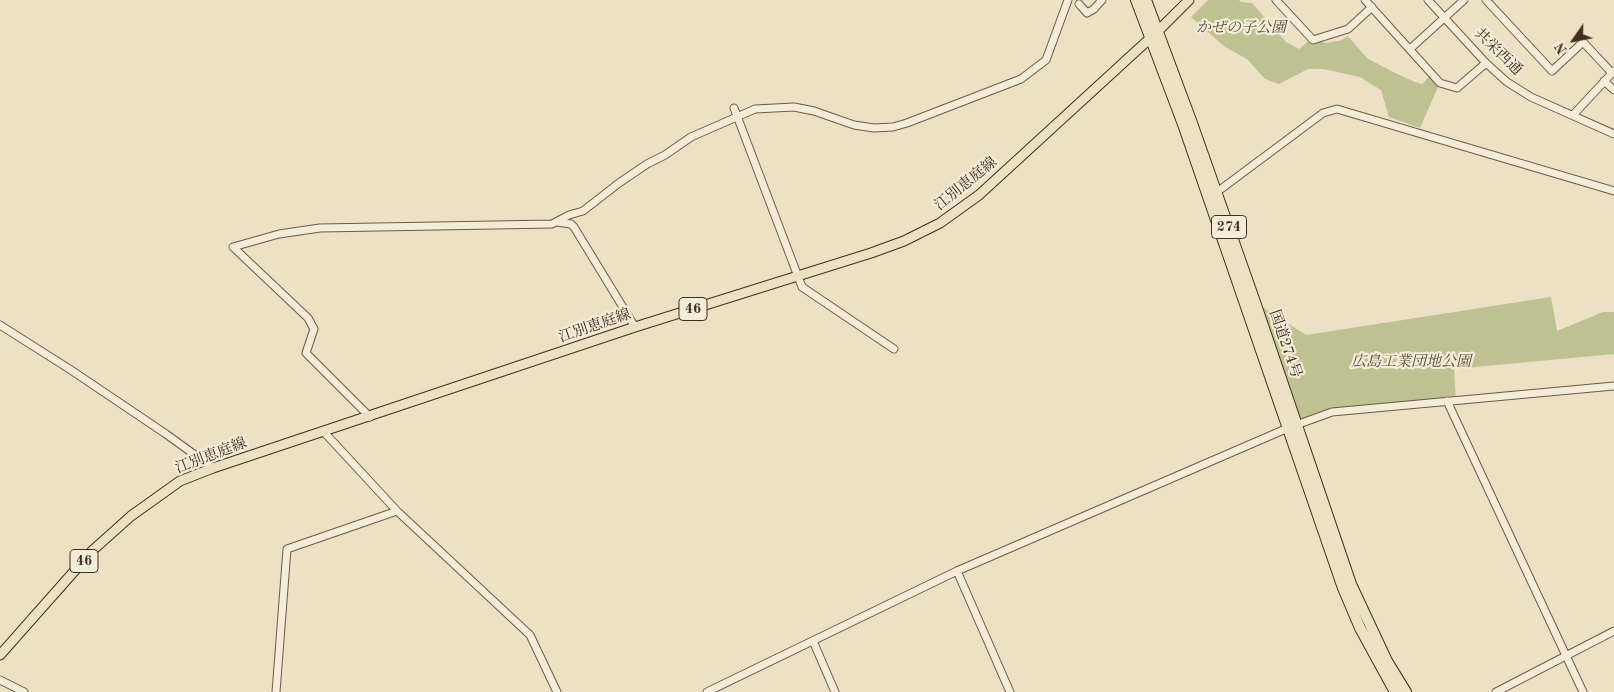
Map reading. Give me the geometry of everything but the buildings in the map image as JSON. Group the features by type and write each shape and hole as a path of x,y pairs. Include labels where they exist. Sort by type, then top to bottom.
{"highway":[{"name":"国道274号","path":"1136,0 1154,35"},
{"name":"国道274号","path":"1146,0 1154,35 1184,127 1212,195 1292,426 1351,584 1387,661 1406,692"},
{"name":"国道274号","path":"1292,426 1343,588 1360,628 1395,692"}],"main road":[{"name":"江別恵庭線","path":"0,655 93,550 131,516 180,481 213,468 634,328 904,241 940,223 979,195 1154,35 1170,16 1189,0"}],"street":[{"path":"370,417 306,353 314,329 308,318 232,247 279,234 320,228 552,224 569,215 583,211 619,183 691,137 755,108 794,107 814,111 854,125 874,128 907,123 1021,78 1046,60 1068,0"},
{"path":"1080,4 1087,13 1094,9 1102,0"},
{"path":"1276,0 1313,40 1348,29 1372,7"},
{"path":"1365,0 1440,83 1457,88 1486,63"},
{"name":"共栄西通","path":"1428,0 1486,63 1507,82 1531,97 1614,134"},
{"path":"1410,49 1464,0"},
{"path":"1486,0 1552,71 1583,42 1613,72 1573,115"},
{"path":"1604,82 1614,90"},
{"path":"734,108 802,287 894,349"},
{"path":"1212,195 1323,113 1337,110 1614,192"},
{"path":"557,222 570,224 574,227 634,328"},
{"path":"0,325 72,370 213,468"},
{"path":"707,692 957,571 1292,426 1332,412 1614,386"},
{"path":"1447,401 1583,692"},
{"path":"323,432 397,511 530,635 557,692"},
{"path":"276,692 287,549 397,511"},
{"path":"957,571 1010,692"},
{"path":"1496,692 1614,631"},
{"path":"812,641 834,692"},
{"path":"0,680 24,692"}],"green space":[{"name":"かぜの子公園","path":"1208,0 1239,0 1252,3 1286,42 1299,49 1310,40 1326,43 1342,40 1348,36 1367,58 1393,72 1422,84 1429,77 1438,87 1420,128 1389,117 1381,90 1360,77 1323,69 1308,69 1279,84 1265,79 1247,59 1225,47 1191,17"},
{"name":"広島工業団地公園","path":"1551,297 1557,331 1603,312 1614,312 1614,354 1454,369 1456,400 1332,412 1296,425 1255,302 1306,335"}]}
